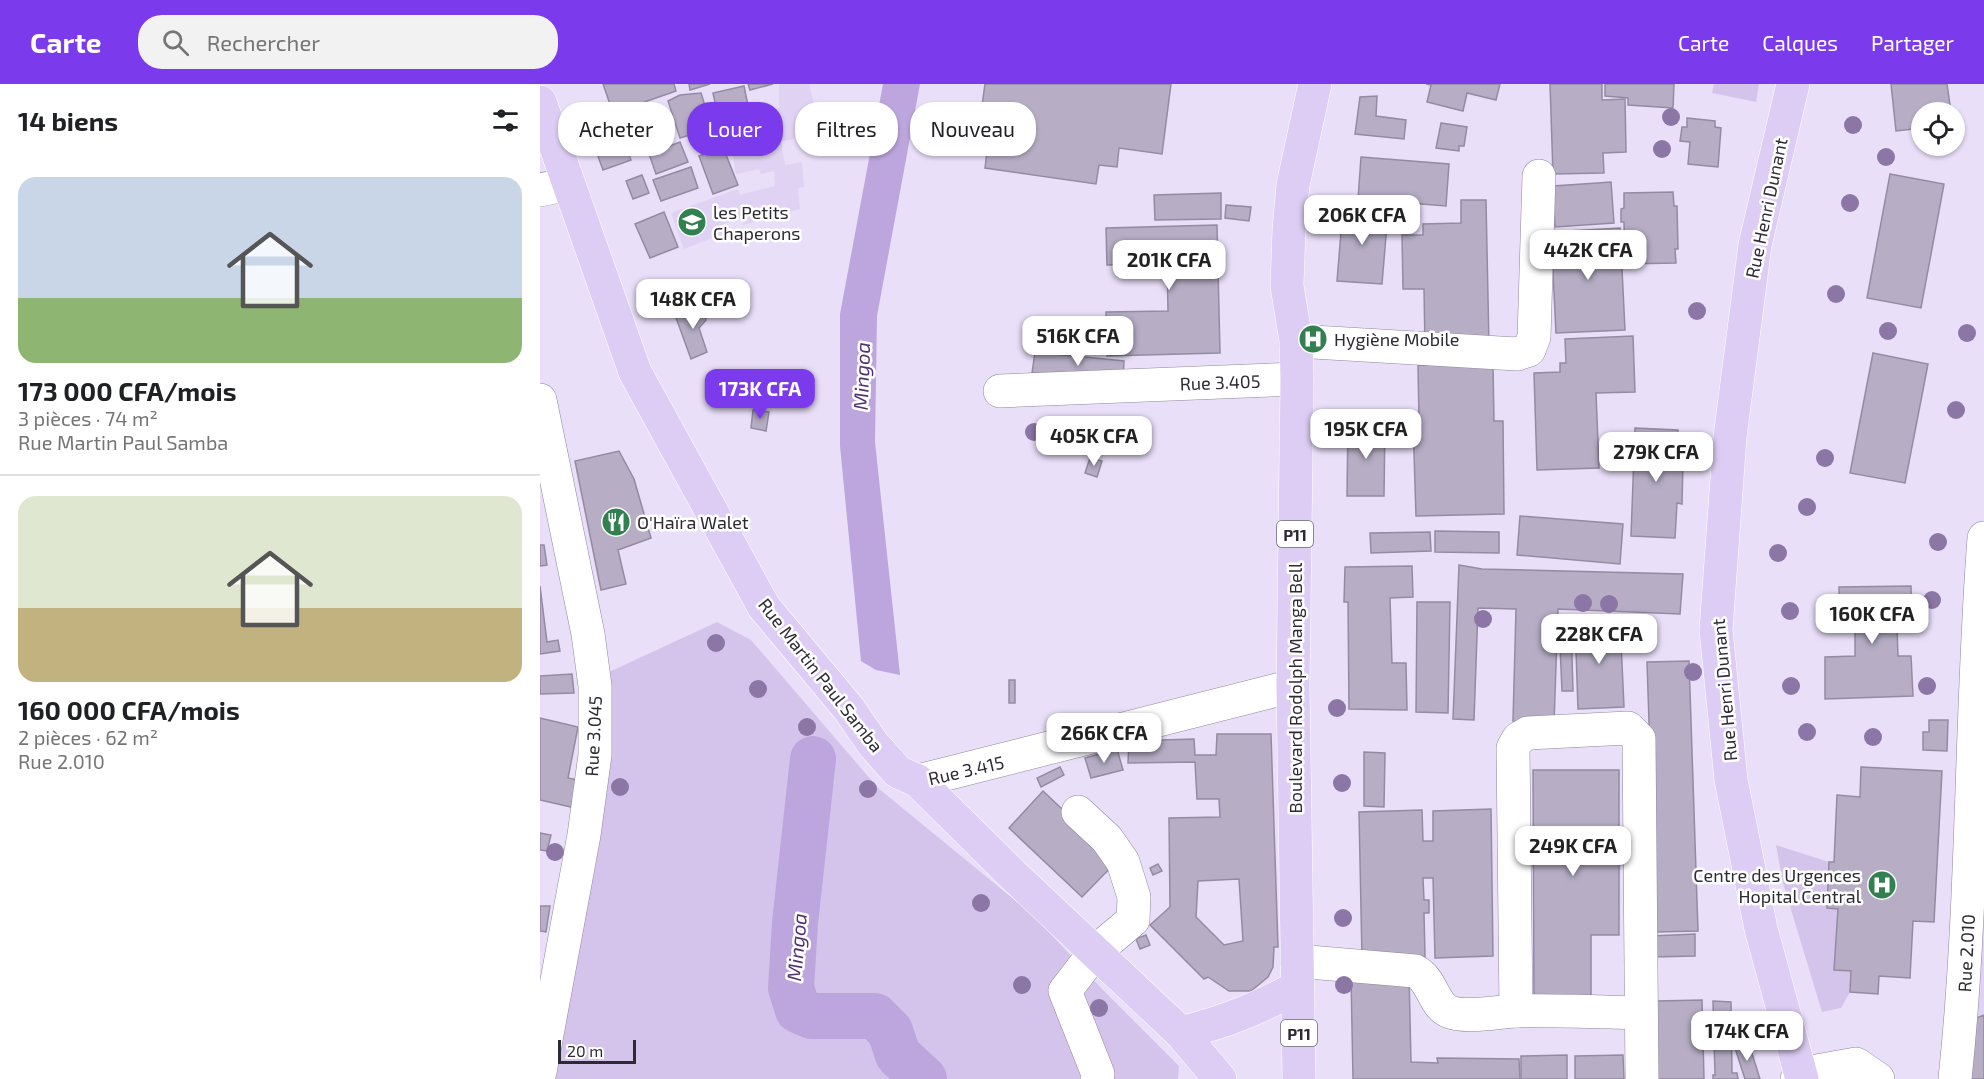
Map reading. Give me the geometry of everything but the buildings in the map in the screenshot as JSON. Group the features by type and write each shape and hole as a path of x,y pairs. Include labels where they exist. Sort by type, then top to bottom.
{"main road":[{"name":"Boulevard Rodolph Manga Bell","path":"1299,1079 1293,686 1297,379 1296,341 1287,286 1293,185 1315,84"},
{"name":"Rue Henri Dunant","path":"1793,84 1755,245 1730,437 1716,630 1731,780 1761,929 1800,1077"},
{"name":"Rue Martin Paul Samba","path":"540,102 554,187 635,372 764,607 849,709 873,744 897,772 918,781 1012,874 1181,1033 1220,1079"},
{"path":"1181,1033 1239,1016 1266,1005 1297,974"}],"street":[{"path":"1296,341 1517,354 1529,350 1534,338 1539,176"},
{"name":"Rue 3.405","path":"999,391 1297,379"},
{"name":"Rue 3.045","path":"540,400 588,634 595,686 595,755 587,812 540,1072"},
{"name":"Rue 2.010","path":"1955,1079 1963,1006 1971,857 1984,538"},
{"name":"Rue 3.415","path":"918,781 1293,686"},
{"path":"1516,1011 1513,748 1518,739 1528,734 1628,728 1639,739 1642,1079"},
{"path":"1078,812 1107,839 1123,862 1134,897 1132,920 1095,951 1065,991 1098,1074 1097,1079"},
{"path":"1297,974 1415,971 1423,975 1430,984 1439,1003 1448,1011 1460,1013 1516,1011 1641,1013"},
{"path":"1800,1077 1856,1064 1878,1079"}],"shaded area":[{"path":"779,84 809,84 813,102 795,102 795,138 790,140 783,141 783,102 779,102"},
{"path":"1714,84 1759,84 1756,102 1712,93"},
{"path":"783,153 785,165 802,162 804,187 798,188 800,209 743,225 742,217 722,225 725,233 684,249 671,213 738,189 740,195 775,186 774,171 761,174 759,169 736,174 733,156 783,156"},
{"path":"717,622 751,640 878,788 1033,915 1179,1066 1178,1079 540,1079 594,679"},
{"path":"1776,845 1829,862 1827,908 1838,909 1851,971 1850,992 1841,1008 1822,1012 1783,883"},
{"path":"1984,922 1984,1079 1975,1014"}],"water":[{"path":"883,84 920,84 917,102 910,102 910,138 877,316 875,442 900,675 876,670 861,661 840,446 840,314 870,156 898,156 898,102 880,102"}],"waterway":[{"name":"Mingoa","path":"813,759 795,923 791,988 798,1010 812,1016 875,1016 890,1031 898,1055 924,1079"}],"place":[{"name":"les Petits Chaperons","path":"692,222"},
{"name":"Hygiène Mobile","path":"1313,339"},
{"name":"O'Haïra Walet","path":"616,522"},
{"name":"Centre des Urgences Hopital Central","path":"1882,885"}]}
